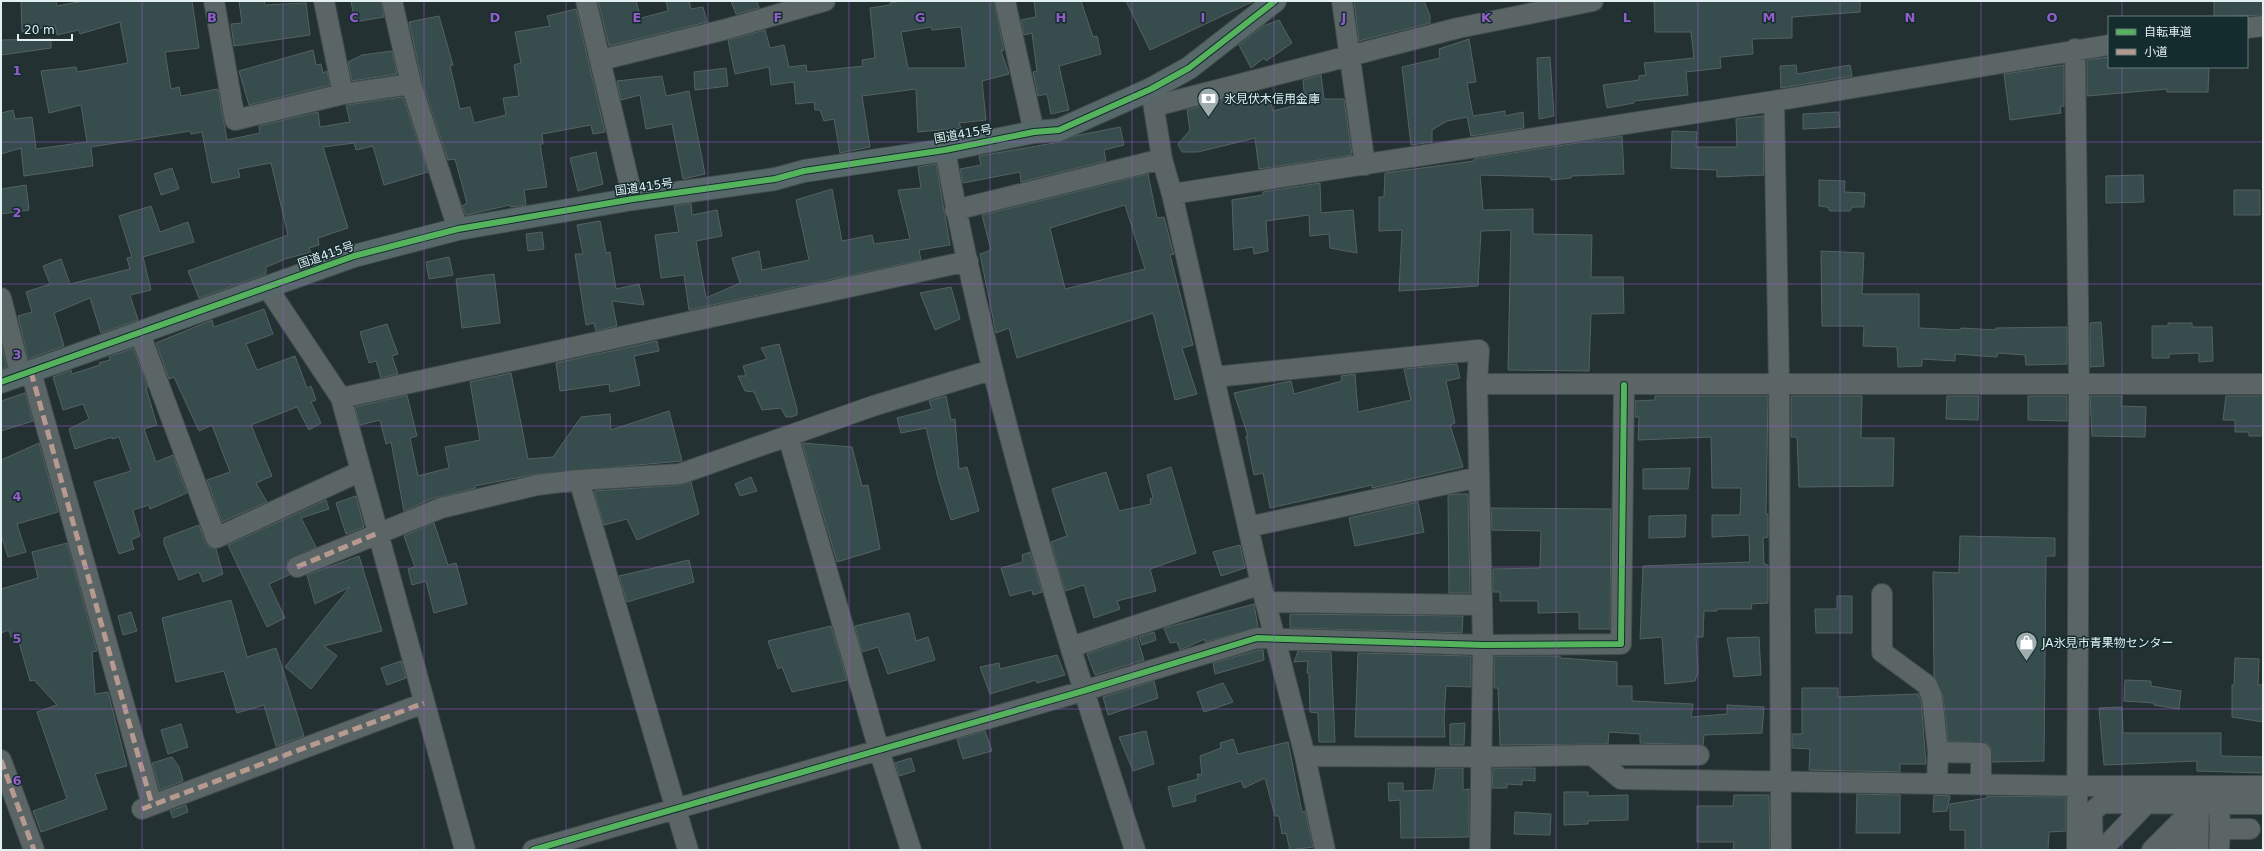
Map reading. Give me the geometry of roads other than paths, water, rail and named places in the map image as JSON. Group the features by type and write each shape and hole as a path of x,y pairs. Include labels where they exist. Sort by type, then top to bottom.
{"highway":[{"name":"国道415号","path":"17,377 354,256 458,229 634,199 775,179 804,171 945,150 1034,132 1059,130 1153,98 1275,1"}],"street":[{"path":"214,1 235,120 343,94 411,84"},
{"path":"324,1 343,94"},
{"path":"586,1 634,199"},
{"path":"601,60 723,30 824,1"},
{"path":"1005,1 1034,132"},
{"path":"1342,1 1365,165"},
{"path":"1325,850 1305,756 1263,593 1172,194 1162,159 1153,98 1350,56 1458,28 1592,1"},
{"path":"392,2 411,84 458,229"},
{"path":"2248,28 2263,26"},
{"path":"1172,194 1774,101 2075,49 2108,45"},
{"path":"2075,49 2079,384 2077,850"},
{"path":"1774,101 1779,383 1781,850"},
{"path":"945,150 956,210 991,370 1083,691 1136,850"},
{"path":"956,210 1162,159"},
{"path":"341,398 968,261"},
{"path":"266,287 341,398 465,850"},
{"path":"1,298 17,377 147,807 424,703"},
{"path":"140,334 216,538 361,470"},
{"path":"1214,377 1479,350 1479,477 1483,645 1483,757 1480,850"},
{"path":"297,568 378,532 442,508 537,486 579,480 680,474 873,406 991,370"},
{"path":"1478,384 2263,384"},
{"path":"533,850 1083,691 1257,638 1275,640 1483,645 1621,644 1624,385"},
{"path":"788,436 879,750 911,850"},
{"path":"1248,527 1479,477"},
{"path":"579,480 677,808 688,850"},
{"path":"1071,647 1263,593 1482,605"},
{"path":"1882,594 1882,652 1927,685 1932,697 1938,752 1937,784"},
{"path":"1938,752 1981,753 1981,784"},
{"path":"1592,755 1621,779 2077,786 2263,786"},
{"path":"1305,756 1483,757 1699,755"},
{"path":"1,760 34,850"},
{"path":"2092,850 2092,812 2102,803 2257,804 2257,829 2220,829"},
{"path":"2102,850 2147,803"},
{"path":"2198,850 2199,803"},
{"path":"2152,850 2199,803"},
{"path":"2218,804 2220,850"},
{"path":"2178,850 2198,830"}],"place":[{"name":"氷見伏木信用金庫","path":"1209,118"},
{"name":"JA氷見市青果物センター","path":"2027,662"}]}
